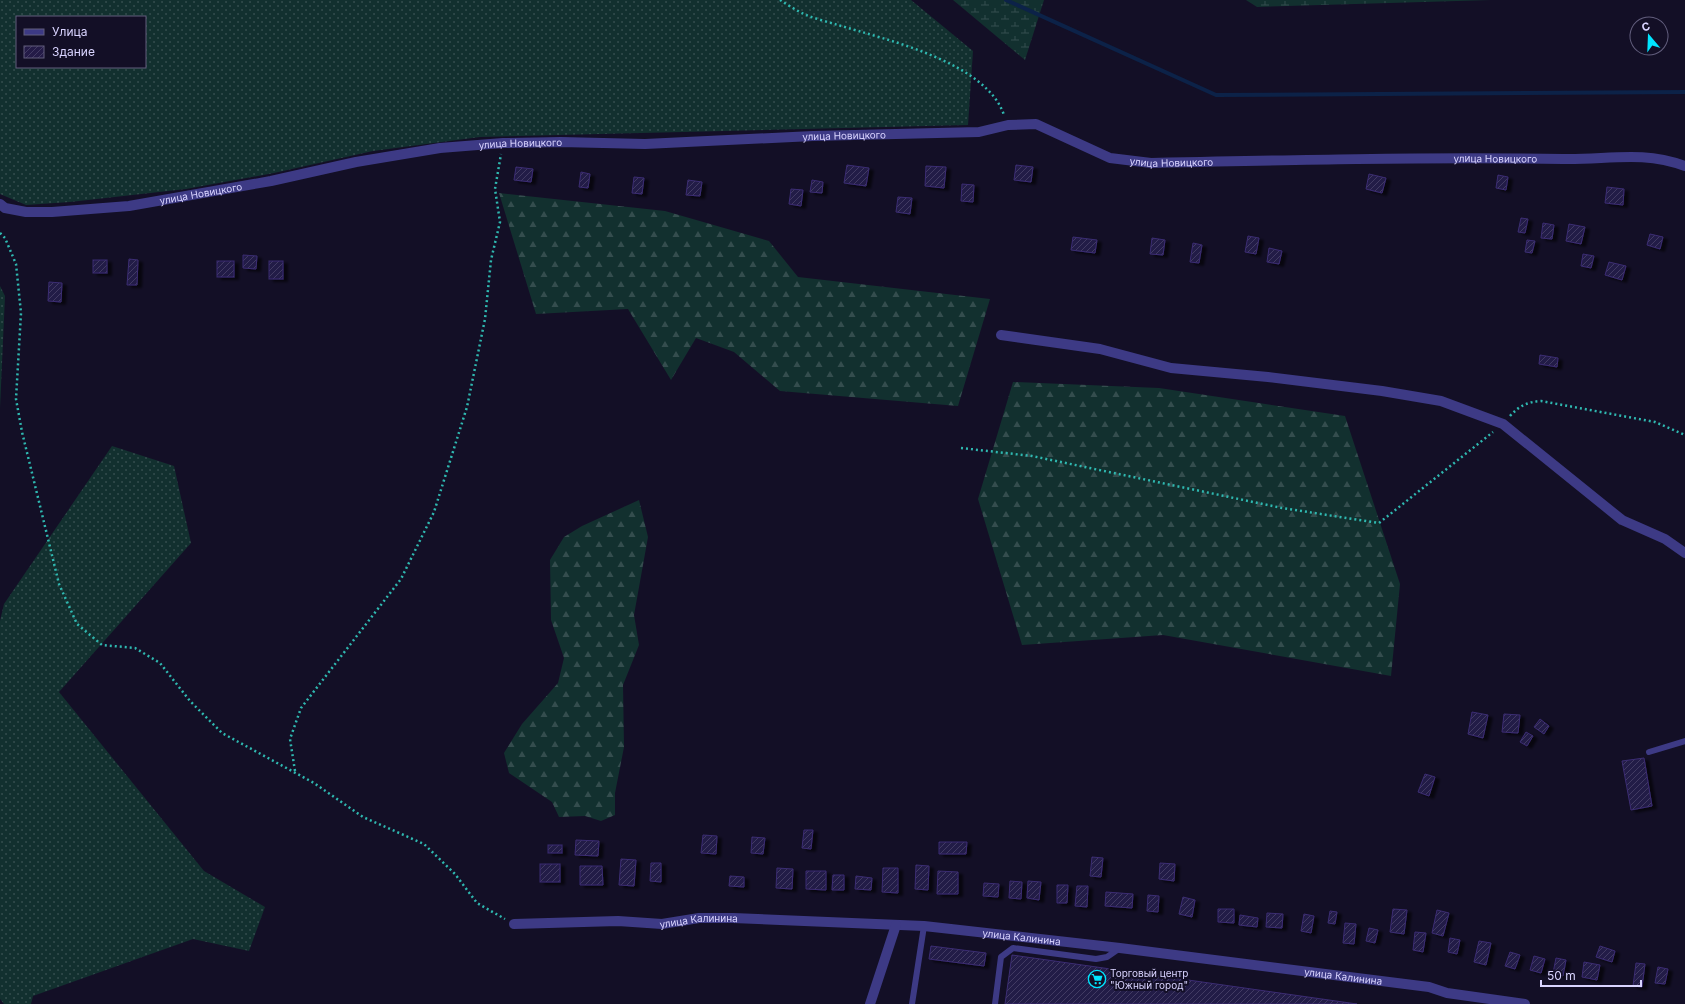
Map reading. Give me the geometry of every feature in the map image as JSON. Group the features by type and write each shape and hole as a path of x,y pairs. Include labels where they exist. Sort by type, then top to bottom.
{"street":[{"name":"улица Новицкого","path":"0,204 5,208 26,212 129,206 271,181 356,162 440,148 503,143 561,142 645,144 813,136 979,132 1008,125 1036,124 1110,158 1151,163 1458,157 1576,160 1641,156 1663,158 1685,166"},
{"path":"1001,335 1100,349 1171,368 1268,377 1389,392 1441,401 1503,424 1622,520 1665,539 1685,553"},
{"name":"улица Калинина","path":"514,924 618,921 662,924 698,918 733,918 924,926 1120,948 1429,987 1447,993 1525,1004"},
{"path":"870,1004 896,925"},
{"path":"1445,1004 1447,993"}],"lane":[{"path":"1649,752 1685,741"},
{"path":"912,1004 924,926"},
{"path":"995,1004 1001,957 1013,948 1096,959 1107,957 1120,948"}],"path":[{"path":"780,0 807,15 920,50 963,71 985,86 1000,103 1008,125"},
{"path":"295,772 290,739 301,708 401,579 434,512 467,407 485,319 491,260 500,222 495,189 503,143"},
{"path":"0,233 4,238 16,264 21,314 16,399 22,432 59,584 77,624 102,645 135,648 160,664 190,701 222,733 314,783 363,817 424,844 454,874 477,903 514,924"},
{"path":"961,448 1032,456 1282,508 1379,523 1503,424 1518,408 1528,402 1541,401 1655,422 1685,435"}],"green space":[{"path":"0,0 911,0 973,51 968,125 480,137 373,151 274,173 186,189 70,202 26,205 0,194"},
{"path":"953,0 1044,0 1025,60"},
{"path":"1246,0 1491,0 1257,7"},
{"path":"499,193 665,211 769,241 798,277 990,299 958,406 780,391 734,352 696,338 671,380 628,309 536,314"},
{"path":"0,286 5,296 0,408"},
{"path":"1013,382 1159,388 1345,416 1400,584 1391,676 1163,635 1022,645 978,499"},
{"path":"112,446 174,466 191,543 59,692 204,871 265,907 249,951 193,939 33,996 31,1004 4,1004 0,999 0,621 4,604"},
{"path":"639,500 648,537 634,615 639,645 623,685 624,747 615,793 615,815 601,821 585,816 559,817 552,802 509,773 504,753 522,724 558,683 564,658 551,620 550,560 564,537 582,526"}],"building":[{"path":"847,165 869,168 866,186 844,183"},
{"path":"1016,165 1033,167 1031,182 1014,180"},
{"path":"926,166 946,167 944,188 925,186"},
{"path":"516,167 533,169 531,182 514,180"},
{"path":"581,172 590,174 588,188 579,187"},
{"path":"1369,174 1386,178 1382,193 1366,189"},
{"path":"1498,175 1508,177 1506,190 1496,188"},
{"path":"634,177 644,178 642,194 632,193"},
{"path":"688,180 702,182 700,196 686,195"},
{"path":"812,180 823,182 822,193 810,192"},
{"path":"962,184 974,185 973,202 961,201"},
{"path":"1607,187 1624,189 1623,205 1605,203"},
{"path":"791,189 803,190 801,206 789,204"},
{"path":"898,197 912,198 910,214 896,212"},
{"path":"1521,218 1528,219 1525,233 1518,232"},
{"path":"1543,223 1554,225 1552,239 1541,238"},
{"path":"1569,224 1585,227 1581,244 1566,241"},
{"path":"1650,234 1663,237 1660,249 1647,245"},
{"path":"1248,236 1259,238 1256,254 1245,252"},
{"path":"1073,237 1097,240 1095,253 1071,250"},
{"path":"1152,238 1165,240 1163,255 1150,254"},
{"path":"1527,240 1535,241 1532,253 1525,252"},
{"path":"1193,243 1202,245 1199,263 1190,262"},
{"path":"1269,248 1282,251 1279,264 1267,262"},
{"path":"1583,254 1594,256 1591,268 1581,266"},
{"path":"243,255 257,256 256,269 243,268"},
{"path":"129,259 138,260 137,285 127,285"},
{"path":"93,260 107,260 107,273 93,273"},
{"path":"217,261 234,261 234,277 217,277"},
{"path":"269,261 283,261 283,279 269,279"},
{"path":"1609,262 1626,266 1622,280 1605,275"},
{"path":"49,282 62,283 61,302 48,301"},
{"path":"1540,355 1558,358 1557,367 1539,364"},
{"path":"1472,712 1488,715 1483,738 1468,734"},
{"path":"1504,714 1520,715 1518,733 1502,732"},
{"path":"1540,719 1549,726 1544,734 1534,727"},
{"path":"1526,732 1533,736 1527,746 1520,742"},
{"path":"1644,758 1652,806 1631,810 1622,761"},
{"path":"1425,774 1435,777 1429,796 1418,792"},
{"path":"804,830 813,830 811,849 802,848"},
{"path":"703,835 717,836 716,854 701,853"},
{"path":"752,837 765,838 763,854 751,853"},
{"path":"576,840 599,841 598,856 575,855"},
{"path":"939,842 967,842 966,854 939,854"},
{"path":"548,845 562,845 562,853 548,853"},
{"path":"1092,857 1103,858 1101,877 1090,876"},
{"path":"621,859 636,860 634,886 619,885"},
{"path":"651,863 661,863 661,882 650,881"},
{"path":"1160,863 1175,864 1174,881 1159,879"},
{"path":"540,864 560,864 560,882 540,882"},
{"path":"916,865 929,866 928,890 915,889"},
{"path":"580,866 602,866 603,885 580,885"},
{"path":"777,868 793,869 792,889 776,888"},
{"path":"883,868 898,868 898,893 882,892"},
{"path":"806,871 826,871 826,890 806,889"},
{"path":"938,871 958,872 958,894 937,894"},
{"path":"833,875 844,875 844,890 832,890"},
{"path":"730,876 744,877 744,887 729,886"},
{"path":"856,876 872,878 871,890 855,889"},
{"path":"1010,881 1022,882 1021,899 1009,898"},
{"path":"1028,881 1041,882 1039,900 1027,898"},
{"path":"984,883 999,884 998,897 983,896"},
{"path":"1057,885 1068,885 1067,903 1057,903"},
{"path":"1077,886 1088,886 1087,907 1075,906"},
{"path":"1106,892 1133,894 1132,908 1105,906"},
{"path":"1148,895 1159,896 1158,912 1147,911"},
{"path":"1183,897 1195,900 1192,917 1179,914"},
{"path":"1218,909 1234,909 1234,923 1218,922"},
{"path":"1393,909 1407,910 1404,934 1390,932"},
{"path":"1437,910 1449,913 1443,936 1432,933"},
{"path":"1330,911 1337,912 1335,924 1328,923"},
{"path":"1267,913 1283,914 1282,928 1266,927"},
{"path":"1304,914 1314,916 1311,933 1301,931"},
{"path":"1240,915 1258,918 1257,927 1239,925"},
{"path":"1345,923 1356,924 1354,944 1343,943"},
{"path":"1369,928 1378,930 1375,943 1366,941"},
{"path":"1415,932 1426,933 1423,952 1413,950"},
{"path":"1450,938 1460,940 1457,954 1448,952"},
{"path":"1479,941 1491,943 1486,965 1474,962"},
{"path":"931,946 986,953 984,966 929,959"},
{"path":"1600,946 1615,951 1612,962 1596,957"},
{"path":"1510,952 1520,955 1515,969 1505,966"},
{"name":"Торговый центр \"Южный город\"","path":"1012,955 1357,1004 1005,1004"},
{"path":"1534,956 1545,959 1541,973 1530,970"},
{"path":"1556,958 1566,960 1563,976 1553,973"},
{"path":"1584,962 1600,965 1597,980 1582,977"},
{"path":"1636,963 1645,964 1642,987 1633,986"},
{"path":"1658,967 1668,969 1665,984 1655,983"}],"waterway":[{"path":"1006,0 1216,95 1685,92"}],"place":[{"name":"Торговый центр \"Южный город\"","path":"1097,979"}]}
